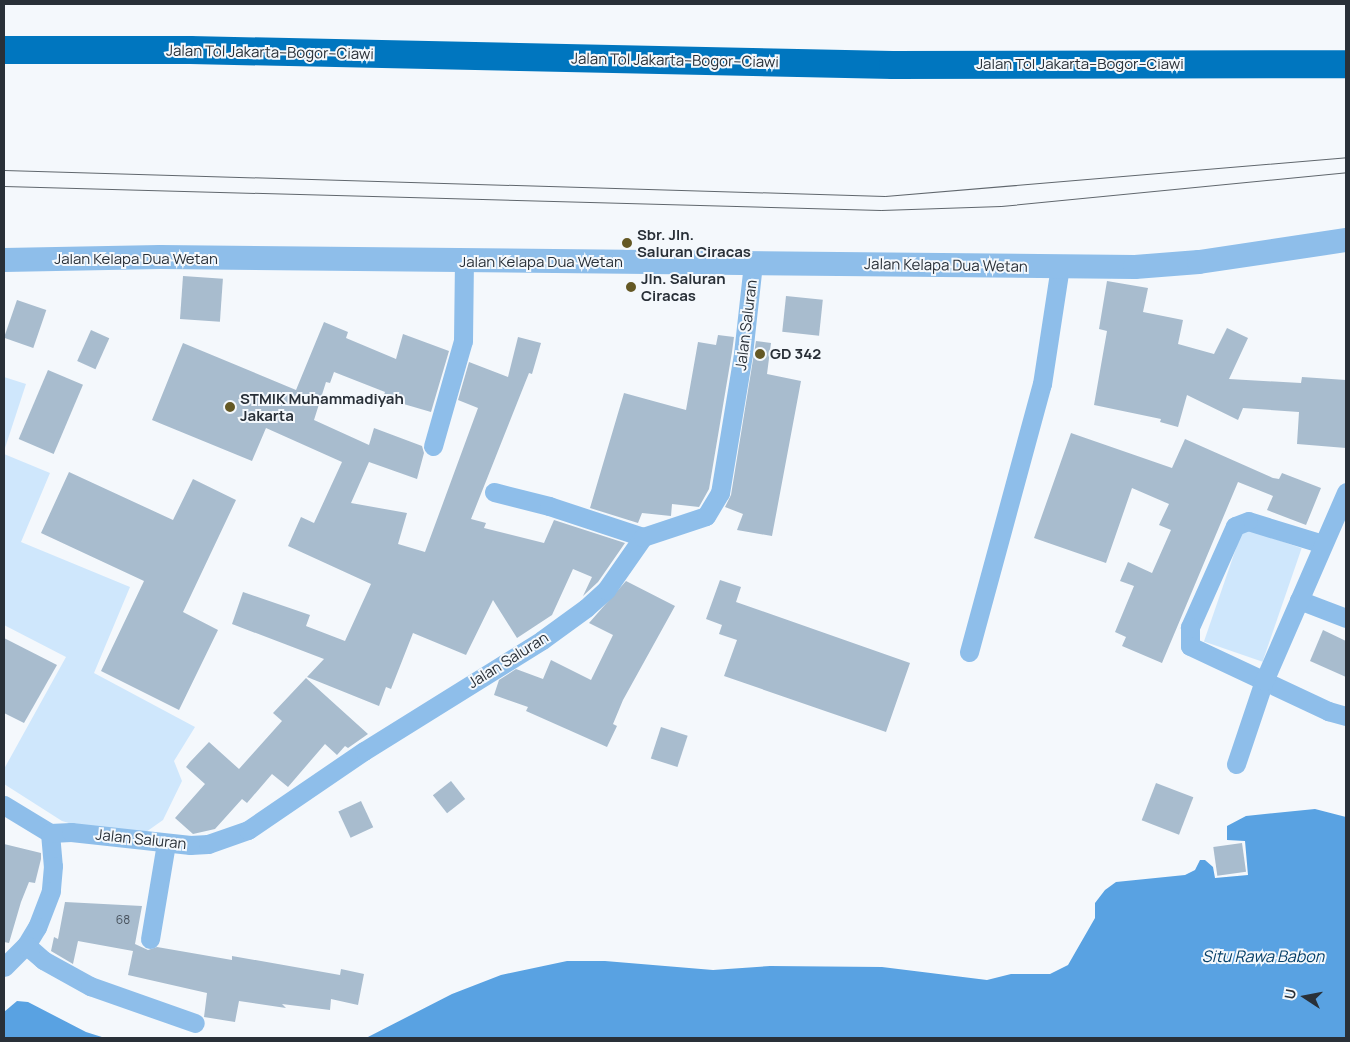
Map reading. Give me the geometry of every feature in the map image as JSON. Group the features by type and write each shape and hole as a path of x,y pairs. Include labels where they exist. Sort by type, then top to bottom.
{"highway":[{"name":"Jalan Tol Jakarta–Bogor–Ciawi","path":"4,50 190,50 893,65 1346,64"}],"street":[{"name":"Jalan Kelapa Dua Wetan","path":"4,260 160,258 1135,267 1199,262 1346,240"},
{"path":"432,446 463,341 464,262"},
{"name":"Jalan Saluran","path":"50,833 71,832 166,843 208,844 231,838 270,817 364,752 542,640 586,608 606,590 643,537 706,516 720,493 743,354 753,263"},
{"path":"969,652 1042,384 1060,267"},
{"path":"494,492 549,506 643,537"},
{"path":"1236,764 1264,681 1346,492"},
{"path":"1323,544 1248,521 1241,522 1230,535 1190,627 1190,646 1195,651 1328,711 1346,716"},
{"path":"1299,600 1346,618"},
{"path":"4,805 50,833 53,853 51,891 26,945 4,967"},
{"path":"150,939 166,843"},
{"path":"26,945 43,960 90,986 195,1023"}],"shaded area":[{"path":"4,377 26,384 4,451"},
{"path":"4,454 50,473 21,542 130,587 94,673 195,727 174,761 182,781 163,820 146,832 86,828 62,821 4,784 4,769 66,657 4,625"},
{"path":"1243,528 1302,548 1263,662 1204,641"}],"water":[{"name":"Situ Rawa Babon","path":"1315,809 1346,817 1346,1038 366,1038 452,994 501,975 567,961 605,961 713,970 770,966 882,967 987,980 1011,974 1050,974 1068,965 1095,918 1095,903 1105,890 1116,882 1185,875 1195,870 1200,860 1205,860 1213,867 1215,878 1248,875 1245,841 1227,840 1227,826 1246,816"},
{"path":"17,1001 28,1002 86,1032 105,1038 4,1038 4,1012"}],"building":[{"path":"183,276 223,279 220,322 180,319"},
{"path":"1107,281 1148,288 1143,312 1183,320 1178,344 1214,354 1227,328 1248,338 1229,379 1301,383 1302,377 1346,380 1346,448 1297,444 1299,412 1243,408 1238,420 1187,395 1178,427 1160,422 1161,419 1094,405 1107,331 1099,329"},
{"path":"786,296 823,300 819,336 782,332"},
{"path":"17,300 46,310 33,348 4,338"},
{"path":"324,322 348,332 346,338 396,359 403,334 449,351 431,412 383,398 385,392 334,372 330,383 326,382 314,420 369,445 374,428 422,446 424,453 417,479 369,462 351,503 407,513 398,544 425,552 478,408 458,400 469,362 508,377 518,337 541,343 532,374 529,373 471,519 486,523 484,528 544,543 554,520 625,543 598,582 583,596 592,577 573,569 552,615 517,638 493,600 466,655 413,633 391,689 386,687 379,706 307,677 324,659 232,624 243,592 310,615 306,626 345,641 371,584 288,546 301,517 314,523 342,462 266,428 252,461 152,420 183,343 296,390"},
{"path":"91,330 109,338 95,369 77,361"},
{"path":"718,335 734,337 709,489 699,507 672,504 671,516 642,513 638,523 590,508 624,393 686,410 698,342 716,345"},
{"path":"756,341 771,343 767,374 801,381 772,536 737,530 743,514 725,507 731,495"},
{"path":"48,370 83,385 54,454 19,439"},
{"path":"1071,433 1172,468 1185,439 1273,478 1279,479 1282,473 1321,488 1306,525 1267,510 1273,496 1238,482 1162,663 1122,646 1126,637 1115,632 1134,586 1120,581 1128,562 1152,573 1171,530 1159,525 1169,504 1132,488 1106,563 1034,538"},
{"path":"69,472 173,520 193,479 236,500 183,612 218,630 179,710 101,671 144,581 41,533"},
{"path":"720,580 741,587 736,602 910,663 886,732 724,676 737,640 719,634 722,625 706,619"},
{"path":"626,581 675,606 623,700 613,724 617,726 607,747 526,711 528,707 494,695 499,680 516,669 543,679 551,660 591,680 613,635 589,623"},
{"path":"1323,630 1346,641 1346,677 1310,661"},
{"path":"4,638 57,665 24,723 4,713"},
{"path":"306,678 368,734 348,748 345,746 337,755 325,744 288,787 272,774 247,803 242,799 215,829 193,834 175,818 205,784 186,767 209,742 239,769 282,721 273,713"},
{"path":"661,727 688,736 677,767 651,758"},
{"path":"451,781 465,799 447,813 433,795"},
{"path":"1156,783 1193,797 1179,835 1142,820"},
{"path":"361,801 373,827 351,838 338,812"},
{"path":"1242,843 1246,872 1217,876 1213,847"},
{"path":"4,844 41,853 35,883 29,882 9,943 4,942"},
{"path":"65,902 142,906 135,944 148,950 157,947 232,960 232,956 340,975 341,969 364,974 358,1005 331,999 330,1010 282,1004 286,1008 239,1001 235,1022 204,1017 207,993 128,975 133,951 78,941 73,964 51,951 54,937 58,939"}],"tram line":[{"path":"4,170 885,196 1346,157"},
{"path":"4,186 881,210 1001,206 1346,172"}],"place":[{"name":"Sbr. Jln. Saluran Ciracas","path":"627,243"},
{"name":"Jln. Saluran Ciracas","path":"631,287"},
{"name":"GD 342","path":"760,354"},
{"name":"STMIK Muhammadiyah Jakarta","path":"230,407"}]}
